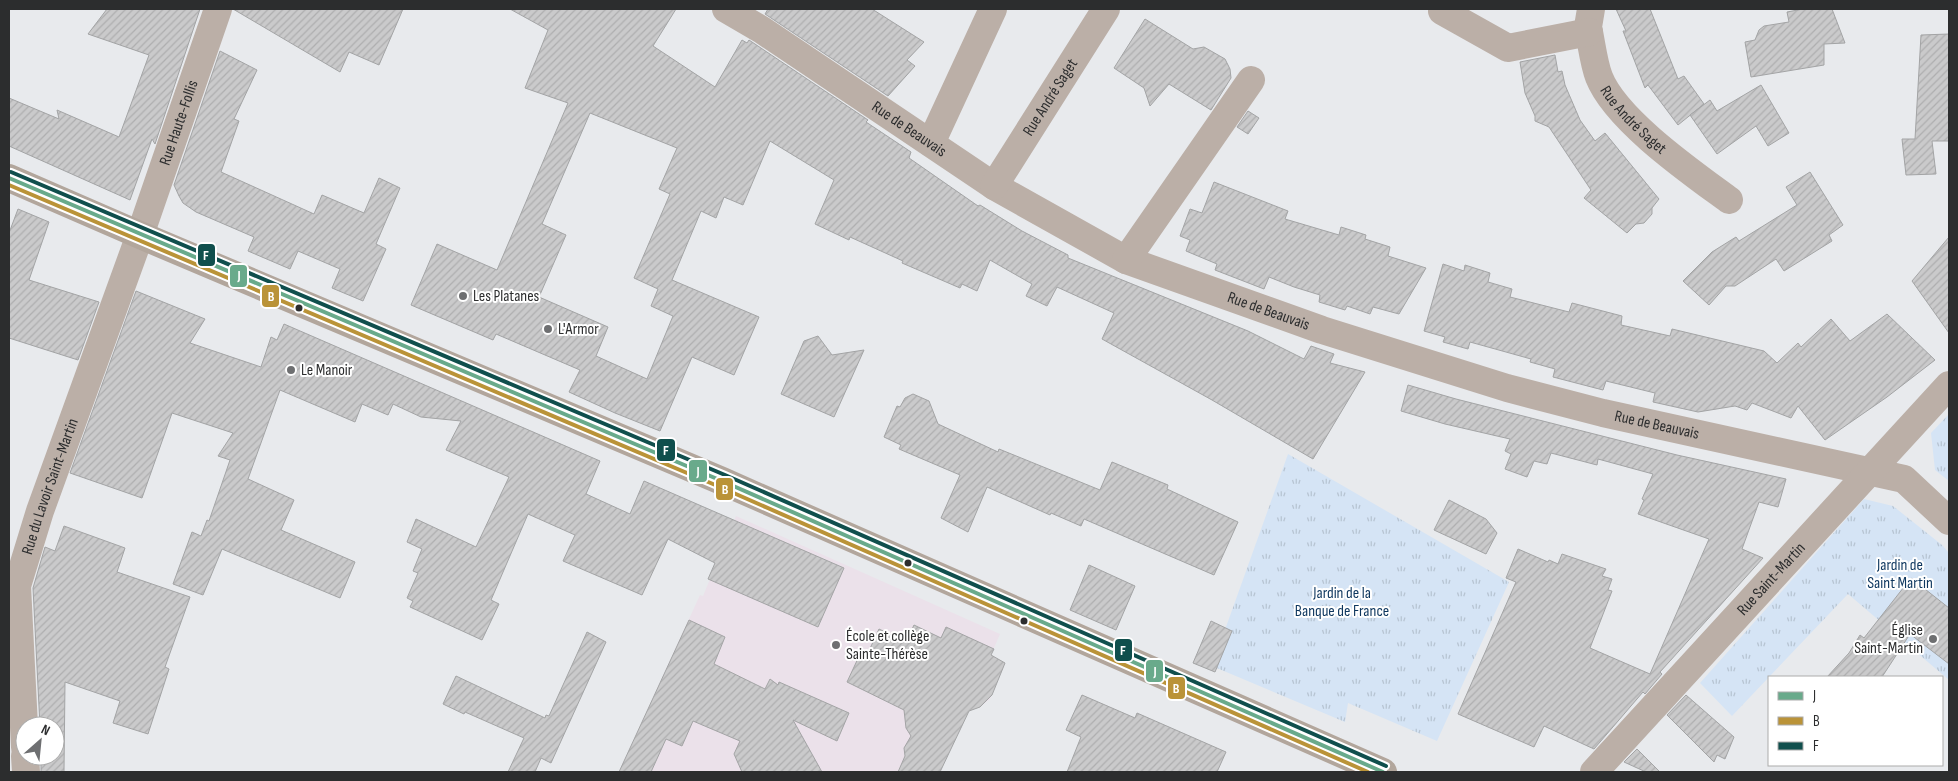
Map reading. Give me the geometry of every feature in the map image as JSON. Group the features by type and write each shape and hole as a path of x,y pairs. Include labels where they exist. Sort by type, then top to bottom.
{"main road":[{"path":"9,178 722,481 1383,772"}],"street":[{"name":"Rue Haute-Follis","path":"140,235 218,9"},
{"name":"Rue de Beauvais","path":"726,9 762,30 994,186 1126,260 1322,330 1507,388 1603,413 1904,479 1949,521"},
{"path":"931,143 993,9"},
{"name":"Rue André Saget","path":"994,186 1106,9"},
{"path":"1442,12 1508,48 1590,21"},
{"name":"Rue André Saget","path":"1590,21 1599,77 1611,98 1628,120 1692,173 1729,200"},
{"path":"1126,260 1251,80"},
{"name":"Rue du Lavoir Saint-Martin","path":"23,716 17,586 40,511 140,235"},
{"name":"Rue Saint-Martin","path":"1594,772 1949,385"}],"shaded area":[{"name":"École et collège Sainte-Thérèse","path":"736,516 1000,634 991,655 1005,663 990,699 980,707 971,710 959,708 930,772 619,772 700,595 703,596"}],"green space":[{"path":"1949,414 1949,481 1935,470 1931,433"},
{"name":"Jardin de la Banque de France","path":"1288,454 1509,582 1437,741 1348,703 1345,722 1212,666"},
{"name":"Jardin de Saint Martin","path":"1864,499 1893,506 1942,545 1949,553 1949,680 1848,594 1732,716 1700,683"}],"building":[{"path":"107,9 200,9 155,144 152,139 130,200 9,146 9,98 59,119 57,110 119,137 149,55 88,34"},
{"path":"233,9 403,9 379,65 349,52 340,72"},
{"path":"510,9 676,9 653,46 715,87 742,40 747,43 749,40 868,120 866,122 911,152 909,158 978,206 980,205 1022,231 1068,255 1068,258 1248,331 1304,359 1311,346 1334,354 1330,363 1365,372 1313,459 1102,339 1114,313 1057,287 1047,306 1026,296 1032,284 990,260 977,291 962,284 960,288 902,263 903,261 850,237 849,240 815,224 834,180 770,141 743,205 724,197 716,218 701,211 672,280 759,317 734,375 692,357 660,431 615,413 569,392 580,370 496,334 493,340 411,305 437,244 497,270 568,103 525,88 548,30","holes":["590,113 677,148 659,189 670,194 634,278 658,289 651,306 673,316 647,379 596,356 608,327 539,297 566,235 542,224"]},
{"path":"768,9 872,9 924,42 907,60 915,66 888,96 765,14"},
{"path":"1616,9 1650,9 1678,79 1684,76 1704,104 1678,125 1648,85 1645,88 1623,31 1626,31"},
{"path":"1803,9 1832,9 1845,43 1824,44 1824,65 1751,77 1745,42 1755,40 1759,30 1764,26 1789,22 1787,12"},
{"path":"1145,19 1193,49 1204,47 1225,59 1230,69 1231,78 1211,110 1169,84 1150,106 1144,88 1114,68"},
{"path":"1949,34 1949,141 1932,141 1936,174 1906,175 1902,139 1915,139 1921,35"},
{"path":"220,51 257,70 234,119 239,121 221,172 314,214 322,195 364,213 379,178 400,188 376,244 386,249 363,301 332,288 340,269 298,251 290,269 248,251 254,237 196,212 183,203 174,185"},
{"path":"1555,55 1558,72 1562,71 1565,85 1580,120 1595,141 1605,133 1659,199 1652,208 1652,214 1644,223 1636,224 1627,233 1584,198 1591,190 1549,127 1535,121 1535,116 1525,93 1520,62"},
{"path":"1761,85 1789,133 1768,146 1756,126 1717,154 1690,115 1710,100 1717,111"},
{"path":"1248,111 1259,118 1248,134 1237,127"},
{"path":"1810,172 1843,225 1829,235 1832,241 1784,271 1776,259 1735,286 1726,286 1709,305 1683,281 1712,252 1736,237 1739,241 1797,205 1786,187"},
{"path":"1214,182 1288,211 1285,219 1339,235 1341,227 1366,235 1365,239 1390,247 1388,256 1426,268 1399,314 1373,307 1370,314 1347,306 1345,310 1319,302 1320,295 1269,277 1264,289 1215,270 1217,264 1186,251 1190,240 1180,236 1190,209 1202,213"},
{"path":"18,209 49,222 29,280 99,302 78,360 9,338 9,233"},
{"path":"1949,237 1949,333 1912,281"},
{"path":"1443,264 1464,271 1465,265 1490,273 1488,282 1512,289 1510,297 1569,312 1572,303 1622,316 1621,325 1670,336 1672,329 1764,351 1777,363 1798,343 1801,347 1831,319 1850,341 1887,314 1935,360 1887,397 1825,440 1798,406 1791,418 1752,403 1747,410 1735,406 1698,412 1653,402 1655,393 1606,381 1603,390 1553,377 1555,369 1530,362 1531,359 1470,342 1468,349 1443,342 1445,337 1424,331"},
{"path":"136,291 205,319 190,343 261,367 271,337 277,340 284,324 600,461 586,494 630,514 644,481 844,568 818,627 708,579 715,563 668,539 642,595 563,561 575,535 528,514 491,600 499,604 482,640 410,607 413,601 407,598 418,573 413,571 422,549 407,542 416,519 476,547 509,477 446,450 461,421 421,417 393,404 388,415 362,404 355,422 280,390 248,479 294,500 281,530 355,562 340,598 222,549 203,595 173,584 192,532 201,536 207,520 209,521 230,460 218,456 233,433 172,413 142,498 70,473"},
{"path":"818,336 832,355 864,350 834,417 781,394 804,341"},
{"path":"1408,385 1677,455 1786,479 1778,507 1759,502 1742,549 1763,558 1660,672 1662,674 1645,694 1643,692 1594,749 1544,726 1534,747 1458,714 1516,582 1506,578 1518,549 1548,562 1549,560 1558,564 1562,554 1606,569 1602,576 1612,579 1608,590 1612,591 1590,648 1650,674 1709,539 1638,514 1644,500 1642,499 1653,474 1598,459 1597,465 1551,453 1547,464 1534,461 1527,477 1505,469 1511,454 1505,451 1510,439 1445,424 1401,411"},
{"path":"913,394 929,401 938,424 998,452 999,449 1100,490 1112,462 1168,485 1167,489 1238,522 1214,575 1084,519 1081,526 1051,513 1050,515 987,487 968,532 941,518 960,475 899,449 901,445 884,437 897,406 900,407 905,398"},
{"path":"1449,500 1486,519 1497,533 1486,554 1434,530"},
{"path":"64,526 125,548 117,572 190,597 165,667 169,669 148,734 113,723 120,701 65,682 65,716 39,716 33,588 45,547 55,551"},
{"path":"1089,565 1135,586 1116,630 1070,610"},
{"path":"1911,578 1949,608 1949,664 1910,634 1883,676 1828,676 1849,653 1860,635 1864,638"},
{"path":"689,620 725,637 714,664 765,689 770,679 778,685 779,682 849,713 837,741 793,720 822,772 742,772 734,754 740,741 693,721 682,746 666,739 651,772 619,772"},
{"path":"1211,621 1232,631 1215,672 1193,663"},
{"path":"914,625 941,638 946,627 994,649 991,655 1005,663 992,695 980,707 969,711 940,772 898,772 905,756 904,748 911,736 906,728 904,710 847,682 861,652 867,655 879,629 906,642"},
{"path":"587,632 606,642 551,763 541,758 535,772 508,772 524,738 443,704 456,676 545,718 546,715 549,716"},
{"path":"1082,695 1135,718 1137,713 1226,752 1217,772 1067,772 1081,737 1066,730"},
{"path":"1686,695 1734,737 1725,759 1717,755 1714,762 1667,715"},
{"path":"1637,749 1660,772 1646,772 1624,762"},
{"path":"41,766 64,766 64,772 41,772"}],"transit line":[{"name":"F","path":"11,172 725,475 1386,766"},
{"name":"J","path":"9,178 722,481 1383,772"},
{"name":"B","path":"9,185 720,487 1368,772"}],"place":[{"name":"Les Platanes","path":"463,296"},
{"name":"L'Armor","path":"548,329"},
{"name":"Le Manoir","path":"291,370"},
{"name":"Église Saint-Martin","path":"1933,639"},
{"name":"École et collège Sainte-Thérèse","path":"836,645"}]}
